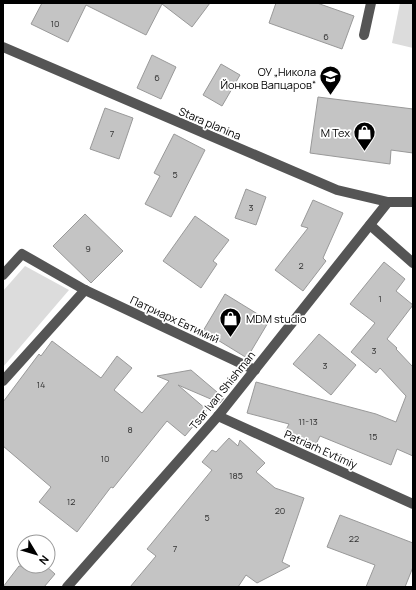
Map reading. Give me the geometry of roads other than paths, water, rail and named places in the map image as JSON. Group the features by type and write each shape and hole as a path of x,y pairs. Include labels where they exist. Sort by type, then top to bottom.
{"street":[{"path":"364,35 371,3"},
{"name":"Stara planina","path":"3,47 337,190 388,202 413,202"},
{"name":"Tsar Ivan Shishman","path":"67,587 218,416 388,202"},
{"path":"370,225 413,263"},
{"name":"Патриарх Евтимий","path":"3,275 22,254 85,290 255,370"},
{"path":"3,381 85,290"},
{"name":"Patriarh Evtimiy","path":"218,416 413,504"}],"place":[{"name":"ОУ „Никола Йонков Вапцаров“","path":"331,96"},
{"name":"М Тех","path":"365,152"},
{"name":"MDM studio","path":"231,338"}]}
